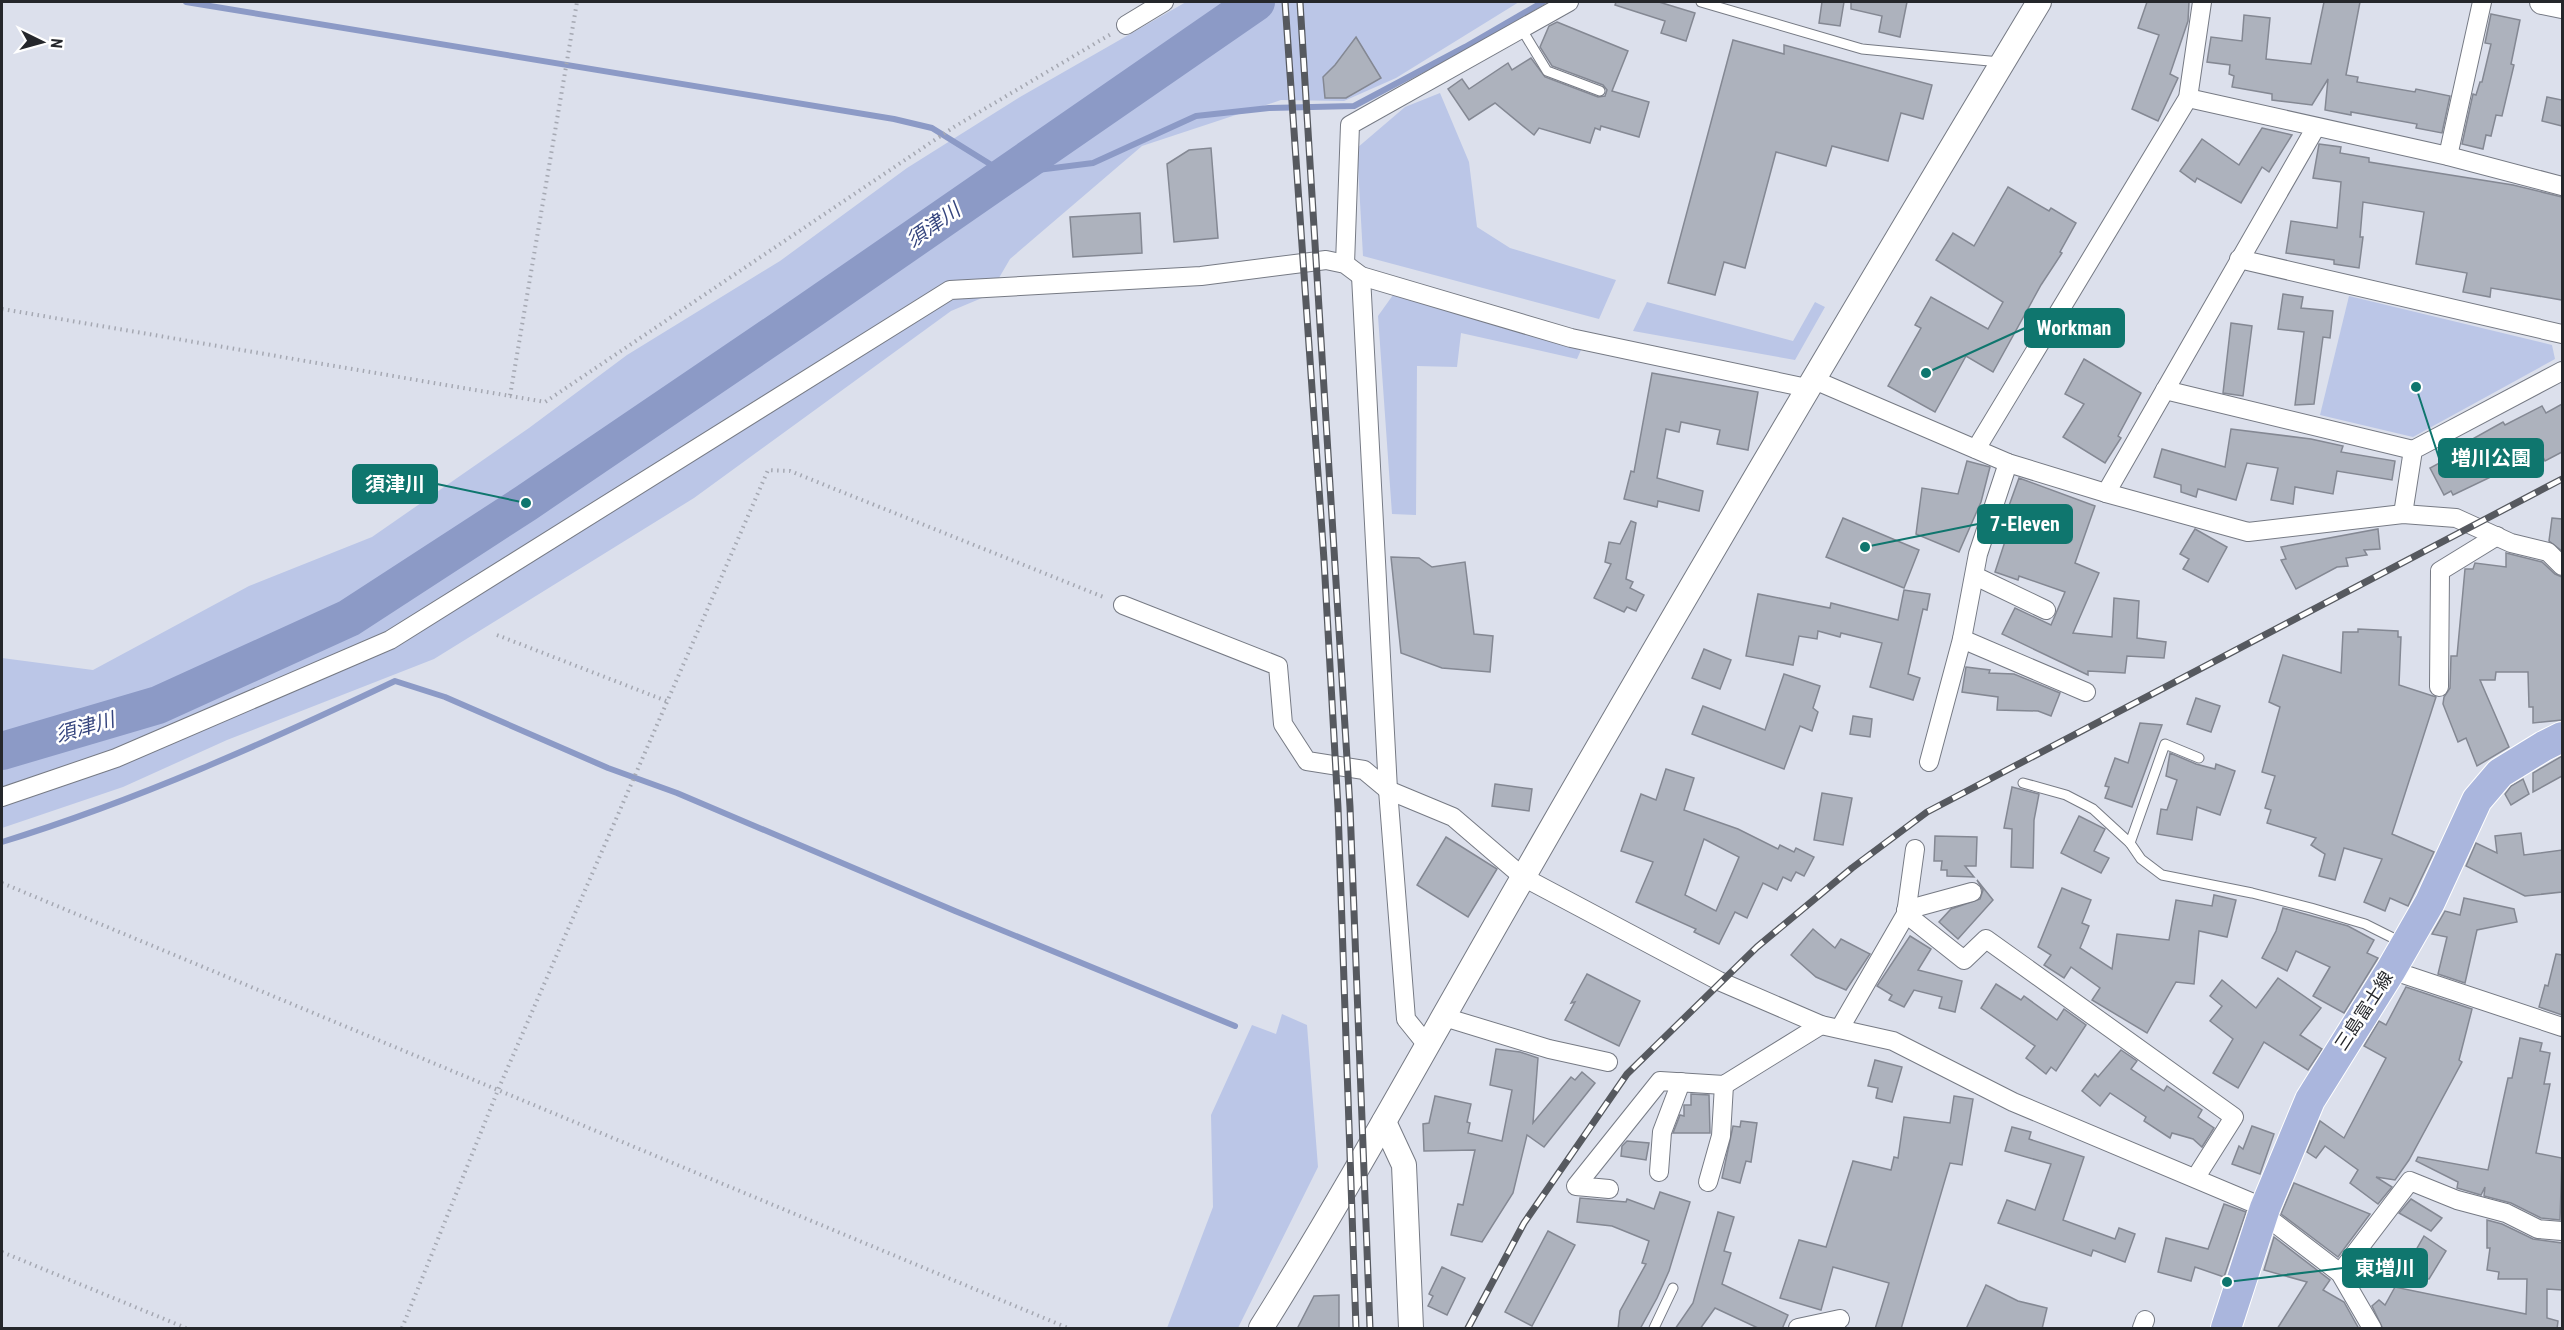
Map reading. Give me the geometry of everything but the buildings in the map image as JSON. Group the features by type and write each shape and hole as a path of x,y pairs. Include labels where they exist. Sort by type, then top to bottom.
{"main road":[{"name":"三島富士線","path":"2226,1329 2264,1211 2310,1100 2391,970 2430,902 2477,800 2500,773 2562,737"}],"street":[{"path":"1126,25 1164,2"},
{"path":"1345,264 1350,125 1569,2"},
{"path":"1261,1329 1384,1122 1523,877 1810,384 2039,2"},
{"path":"1976,449 2188,98 2202,2"},
{"path":"2448,156 2482,2"},
{"path":"2542,2 2562,6"},
{"path":"2188,98 2448,156 2562,186"},
{"path":"2106,493 2316,127"},
{"path":"2239,259 2562,334"},
{"path":"2,797 116,758 390,640 950,290 1201,276 1326,260 1345,264 1361,276 1571,338 1810,384 2008,463 2248,532 2403,514 2456,518 2511,543 2548,552 2562,566"},
{"path":"1361,276 1388,790 1406,1019 1427,1045"},
{"path":"2165,390 2413,450 2562,371"},
{"path":"2403,514 2413,450"},
{"path":"1929,762 1962,639 1978,554 2008,463"},
{"path":"2439,687 2440,571 2497,536"},
{"path":"1975,576 2046,610"},
{"path":"1123,605 1278,666 1283,724 1307,761 1364,770 1388,790 1453,817 1523,877 1719,981 1821,1025 1893,1041 2013,1102 2196,1177 2264,1211 2340,1273 2372,1329"},
{"path":"1962,639 2086,692"},
{"path":"1840,1028 1906,912 1915,849"},
{"path":"1906,912 1972,892"},
{"path":"1906,912 1964,960 1986,939 2234,1117 2196,1177"},
{"path":"2391,970 2562,1027"},
{"path":"1444,1017 1549,1049 1608,1062"},
{"path":"1609,1189 1575,1186 1660,1081 1724,1085 1821,1025"},
{"path":"1659,1172 1662,1132 1681,1082"},
{"path":"1708,1182 1720,1136 1724,1085"},
{"path":"1384,1122 1404,1165 1411,1329"},
{"path":"2340,1273 2410,1181 2457,1200 2506,1213 2538,1229 2562,1231"},
{"path":"1798,1329 1840,1319"}],"lane":[{"path":"1701,2 1862,49 2002,62"},
{"path":"1521,28 1547,71 1600,91"},
{"path":"2130,843 2165,744 2199,758"},
{"path":"2023,783 2066,795 2093,809 2130,843 2141,859 2162,875 2252,893 2311,908 2365,924 2406,944"},
{"path":"1654,1329 1673,1288"}],"path":[{"path":"510,396 578,2"},
{"path":"2,309 545,402 954,128 1126,25"},
{"path":"402,1329 498,1090 669,702 768,470 790,471 1123,605"},
{"path":"497,635 669,702"},
{"path":"2,883 1068,1329"},
{"path":"2,1252 186,1329"}],"shaded area":[{"path":"1186,2 1519,2 1396,78 1344,101 1281,100 1142,146 1010,259 989,295 951,311 694,498 434,659 227,740 123,787 2,828 2,658 93,670 249,586 372,537 529,428 627,355 780,261 907,168 1020,97"},
{"path":"1440,93 1469,162 1477,227 1510,248 1616,280 1599,319 1363,256 1357,148 1405,107"},
{"path":"1393,295 1581,350 1577,359 1461,333 1457,367 1417,366 1416,515 1392,514 1378,316"},
{"path":"2349,296 2552,345 2555,359 2413,437 2320,415"},
{"path":"1647,302 1793,341 1815,302 1825,307 1795,360 1633,331"},
{"path":"1282,1014 1307,1025 1318,1167 1238,1328 1167,1328 1213,1207 1211,1115 1252,1025 1276,1034"}],"waterway":[{"path":"186,2 894,119 932,128 1006,174 1093,163 1196,116 1269,108 1354,106 1465,47 1543,2"},
{"name":"須津川","path":"2,751 158,705 349,618 526,503 806,313 1256,2"},
{"path":"2,842 103,808 201,769 395,681 445,697 608,768 677,793 1235,1026"}],"railway":[{"path":"1285,2 1324,560 1338,808 1356,1328"},
{"path":"1300,2 1350,807 1370,1328"},
{"path":"1468,1328 1524,1223 1627,1074 1757,947 1852,868 1927,812 2562,479"}],"place":[{"name":"Workman","path":"1926,373"},
{"name":"増川公園","path":"2416,387"},
{"name":"須津川","path":"526,503"},
{"name":"7-Eleven","path":"1865,547"},
{"name":"東増川","path":"2227,1282"}]}
